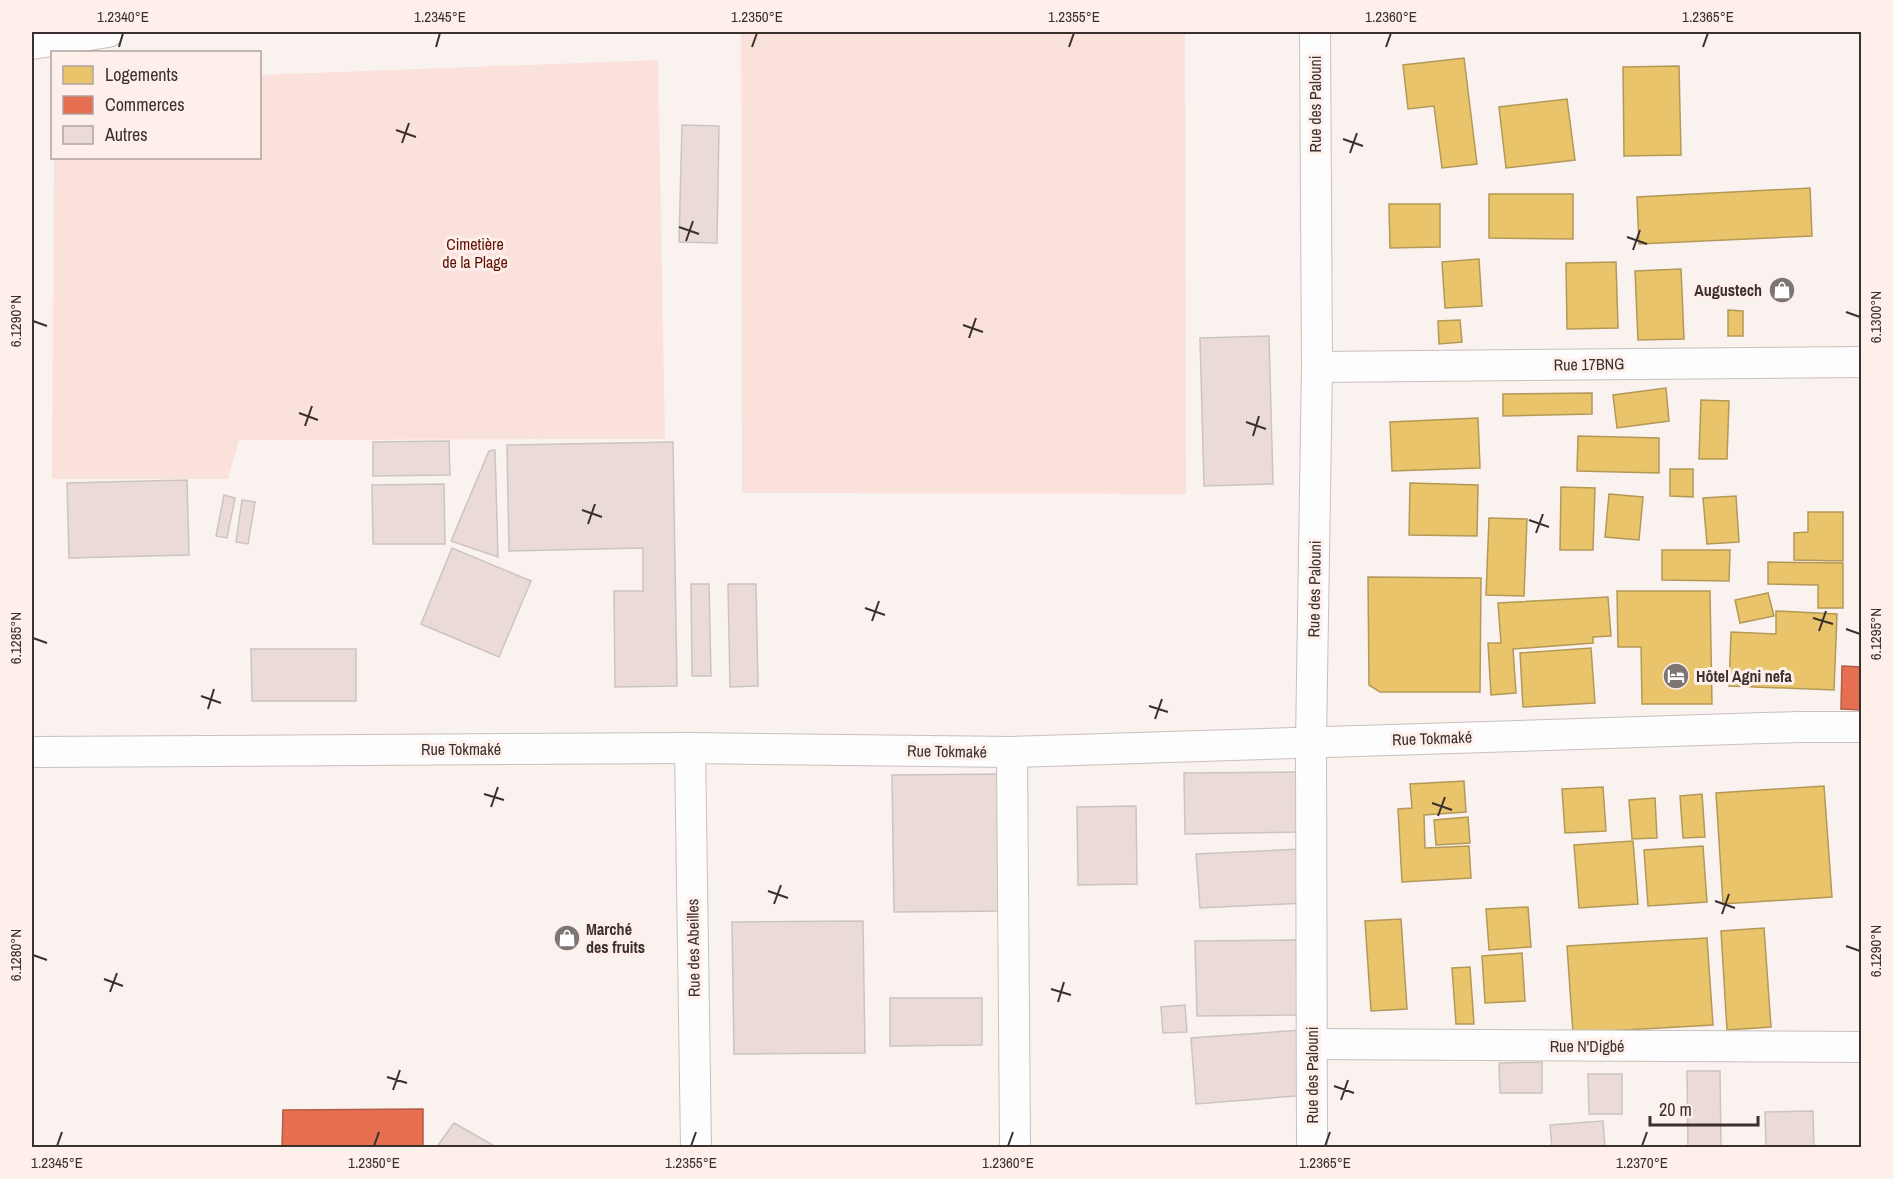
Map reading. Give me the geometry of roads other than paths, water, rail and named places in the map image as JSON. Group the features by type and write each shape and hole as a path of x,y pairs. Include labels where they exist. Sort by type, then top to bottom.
{"street":[{"path":"32,44 108,32"},
{"name":"Rue des Palouni","path":"1312,1148 1311,741 1317,367 1315,32"},
{"name":"Rue 17BNG","path":"1317,367 1862,362"},
{"name":"Rue Tokmaké","path":"32,752 690,748 1012,752 1311,741 1862,727"},
{"name":"Rue des Abeilles","path":"690,748 696,1148"},
{"path":"1012,752 1015,1148"},
{"name":"Rue N'Digbé","path":"1312,1044 1862,1047"}],"place":[{"name":"Augustech","path":"1782,290"},
{"name":"Hôtel Agni nefa","path":"1676,676"},
{"name":"Marché des fruits","path":"567,938"}],"park label":[{"name":"Cimetière de la Plage","path":"475,253"}]}
